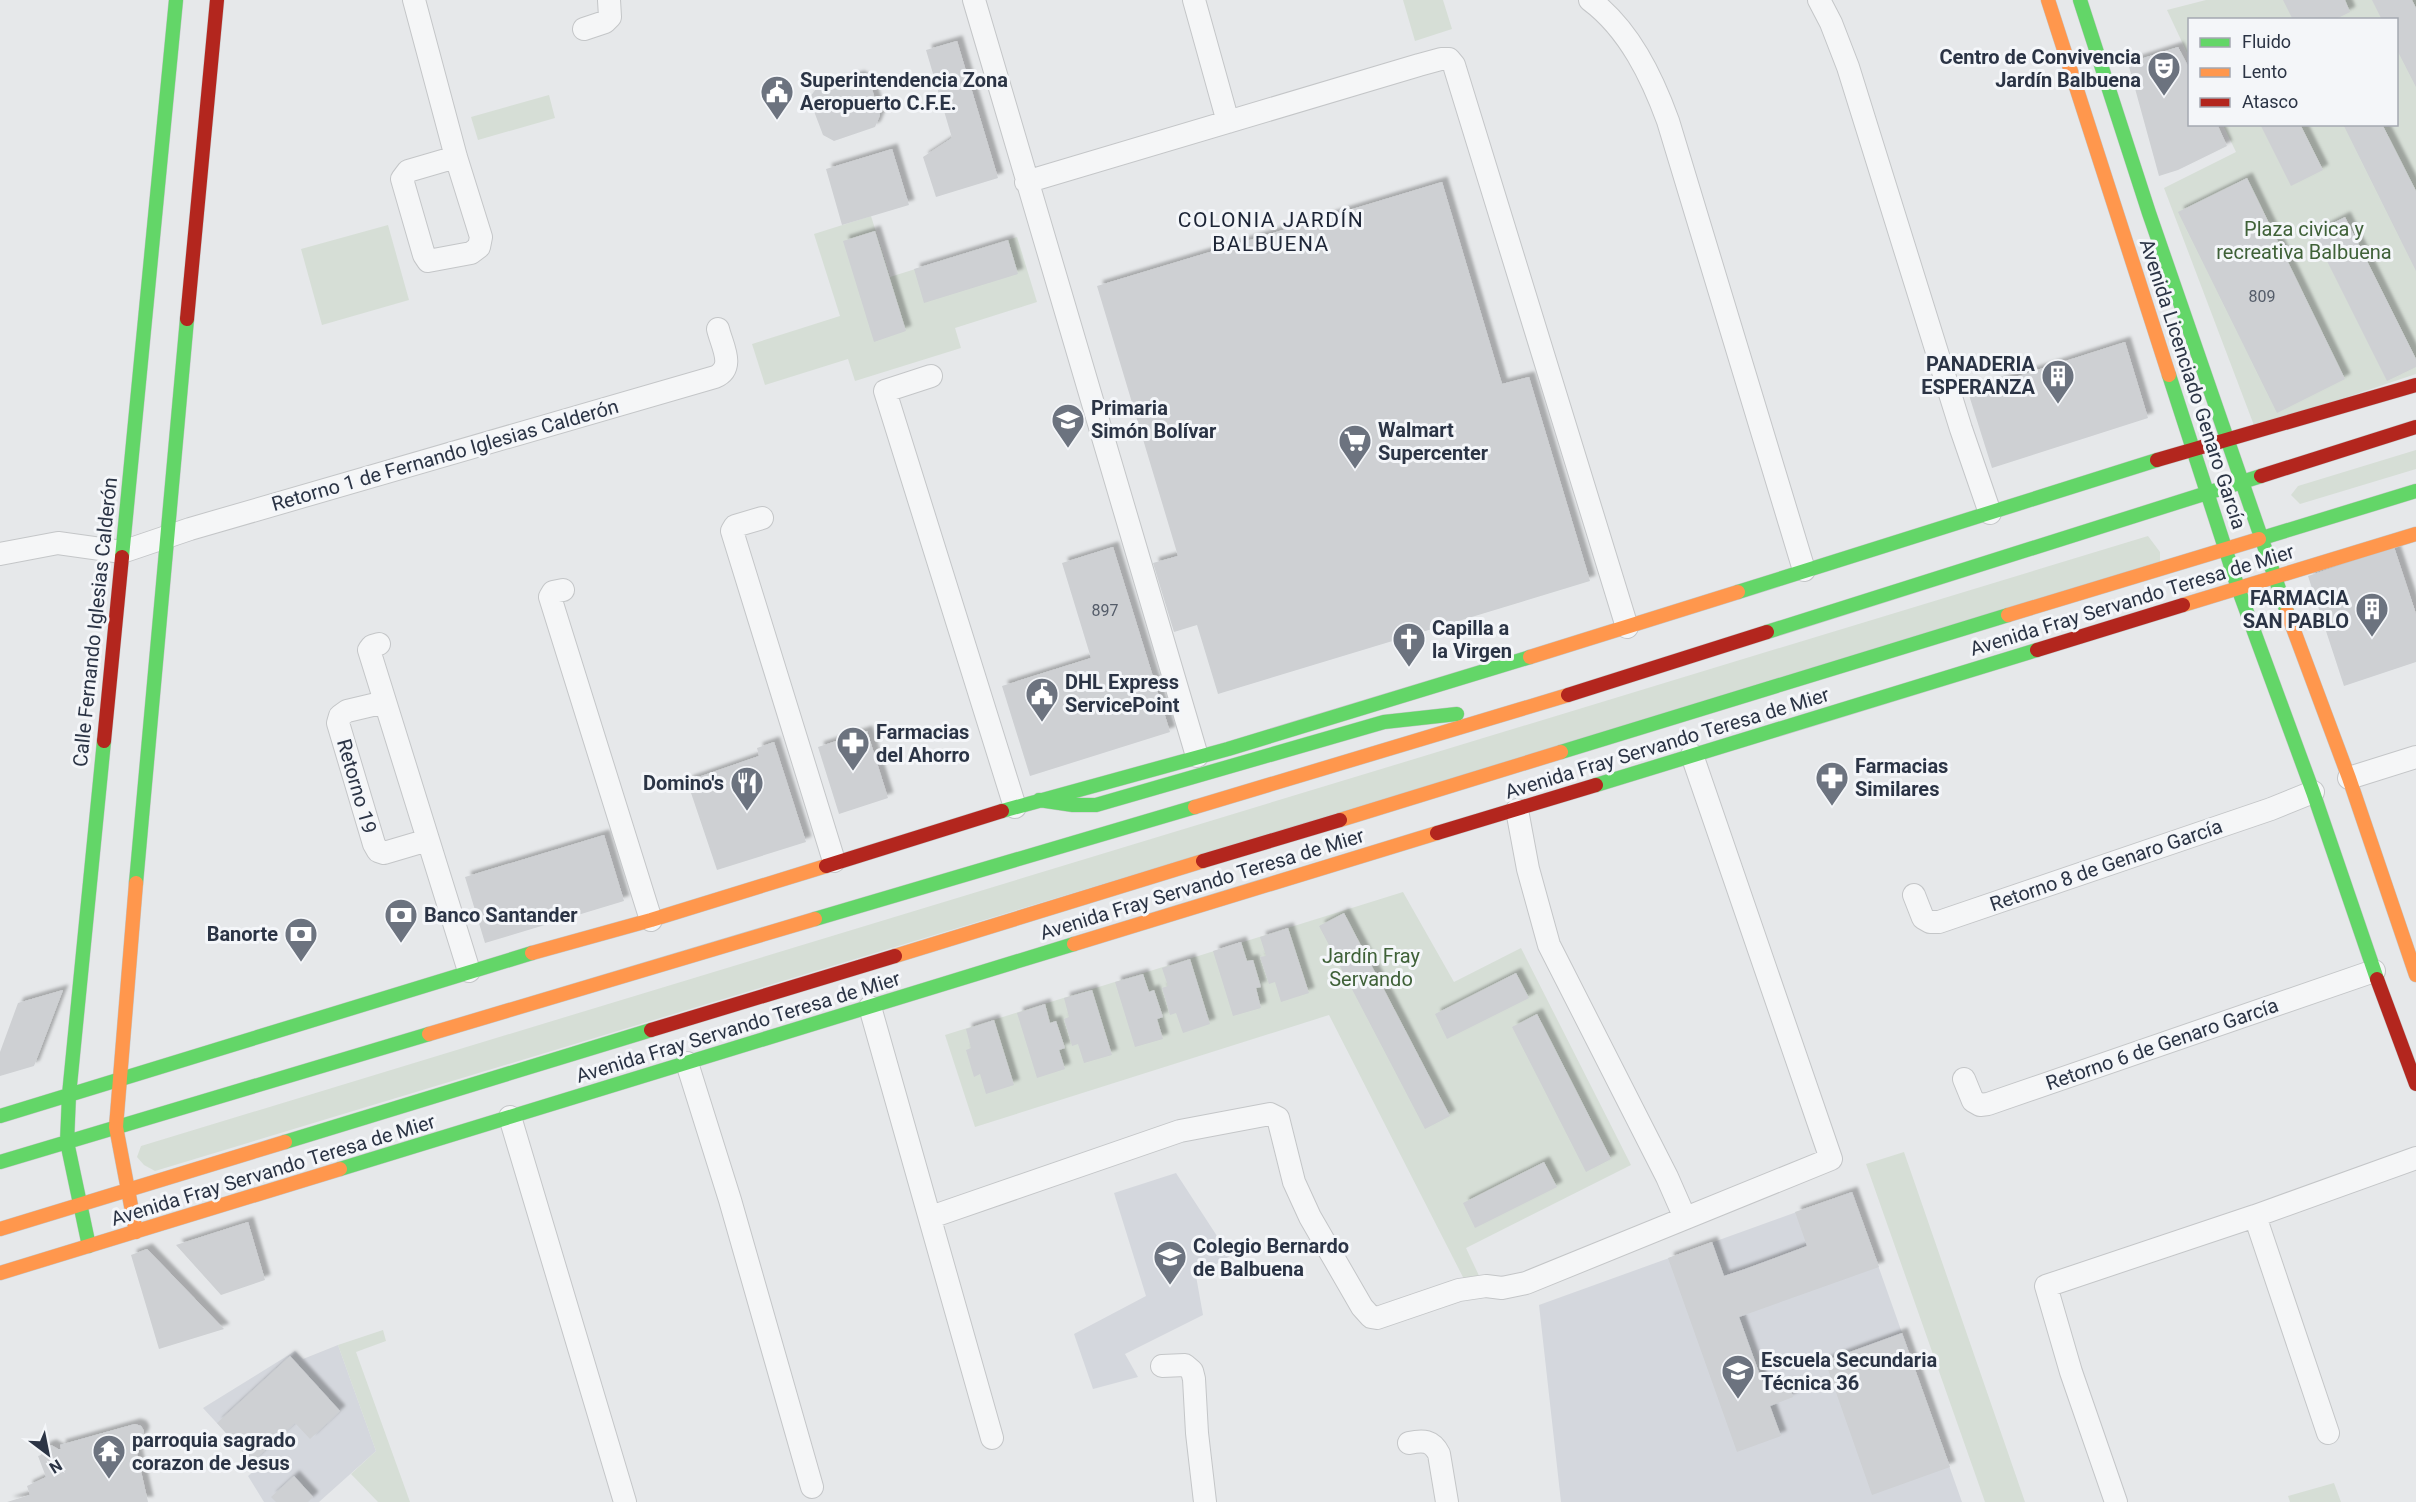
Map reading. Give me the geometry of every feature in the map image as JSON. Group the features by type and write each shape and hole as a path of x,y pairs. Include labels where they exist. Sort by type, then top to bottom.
{"street":[{"name":"Calle Fernando Iglesias Calderón","path":"89,1246 67,1142 69,1095 176,0"},
{"path":"136,1232 116,1127 119,1081 217,0"},
{"path":"414,0 481,242 479,247 471,253 428,261 424,255 402,178 408,171 456,157"},
{"path":"584,28 605,22 610,17 609,0"},
{"path":"974,0 1197,756"},
{"path":"1194,0 1228,122"},
{"path":"1590,0 1622,34 1642,62 1656,89 1804,570"},
{"path":"1819,0 1831,23 1848,67 1961,429 1990,513"},
{"name":"Avenida Licenciado Genaro García","path":"2048,0 2074,34 2149,213 2274,578 2349,778 2414,962"},
{"name":"Avenida Licenciado Genaro García","path":"2080,0 2074,34 2194,448 2238,588 2416,1082"},
{"path":"1026,182 1419,65 1449,59 1454,65 1627,627"},
{"name":"Retorno 1 de Fernando Iglesias Calderón","path":"122,552 715,377 723,374 727,369 718,329"},
{"path":"931,376 885,392 1015,807"},
{"path":"0,1116 469,971 651,920 834,861 1039,800 1228,749 1627,627 2194,448 2416,385"},
{"path":"0,1162 1519,710 2416,427"},
{"name":"Avenida Fray Servando Teresa de Mier","path":"0,1229 2416,491"},
{"path":"762,518 735,526 732,531 834,861"},
{"name":"Avenida Fray Servando Teresa de Mier","path":"0,1273 2416,534"},
{"path":"0,554 58,543 122,552"},
{"path":"562,590 552,592 550,597 651,920"},
{"path":"379,644 372,646 369,651 469,971"},
{"name":"Retorno 19","path":"385,702 346,711 340,716 338,723 374,844 378,851 384,853 428,840"},
{"path":"1039,800 1073,805 1096,805 1384,722 1416,717 1519,710"},
{"path":"931,1217 1180,1131 1270,1114 1278,1118 1294,1182 1310,1217 1362,1307 1371,1317 1377,1318 1459,1290 1502,1288 1526,1283 1831,1159 1692,755"},
{"path":"2349,778 2416,757"},
{"name":"Retorno 8 de Genaro García","path":"1914,895 1923,918 1930,922 1939,922 2271,809 2313,792"},
{"path":"1517,810 1527,869 1552,954 1667,1178 1685,1218"},
{"name":"Retorno 6 de Genaro García","path":"1964,1079 1973,1101 1980,1105 1988,1104 2374,970"},
{"path":"870,1007 992,1438"},
{"path":"687,1063 730,1200 812,1487"},
{"path":"510,1117 626,1502"},
{"path":"2116,1502 2071,1371 2046,1286 2255,1216 2416,1158"},
{"path":"2255,1216 2328,1433"},
{"path":"1162,1366 1185,1365 1192,1371 1205,1502"},
{"path":"1409,1443 1429,1442 1436,1447 1447,1502"}],"shaded area":[{"name":"Colegio Bernardo de Balbuena","path":"1176,1173 1230,1256 1196,1276 1203,1315 1125,1354 1138,1377 1093,1389 1074,1334 1146,1296 1114,1193"},
{"name":"Escuela Secundaria Técnica 36","path":"1852,1192 1962,1502 1561,1502 1539,1305"},
{"path":"338,1345 376,1451 319,1502 264,1502 248,1476 258,1468 203,1408 295,1351 303,1359"}],"green space":[{"path":"1403,0 1443,0 1452,29 1415,41"},
{"name":"Plaza civica y recreativa Balbuena","path":"2206,0 2416,0 2416,374 2255,428 2164,188 2236,152 2223,126 2398,126 2398,18 2188,18 2188,55 2167,10"},
{"path":"549,95 555,118 478,140 471,117"},
{"path":"871,216 890,277 1017,237 1037,302 955,328 961,348 855,381 848,359 765,385 752,344 840,316 814,234"},
{"path":"388,225 409,300 322,325 301,249"},
{"path":"2416,450 2416,469 2300,504 2291,495 2298,486"},
{"path":"2148,536 2160,552 2160,564 155,1171 144,1165 137,1157 141,1146"},
{"name":"Jardín Fray Servando","path":"1403,892 1454,982 1521,948 1631,1165 1466,1248 1481,1280 1467,1285 1329,1015 975,1127 945,1035"},
{"path":"1904,1152 2025,1502 1985,1502 1866,1164"},
{"path":"383,1330 386,1341 356,1352 410,1502 378,1502 351,1474 376,1451 338,1345"},
{"path":"2334,1483 2341,1502 2290,1502 2288,1496"}],"building":[{"path":"2283,0 2345,0 2350,12 2338,18 2292,18"},
{"path":"2372,0 2412,0 2416,8 2416,87 2398,52 2398,18 2381,18"},
{"path":"957,41 998,178 936,197 923,157 952,138 926,50"},
{"name":"Centro de Convivencia Jardín Balbuena","path":"2178,47 2188,66 2188,126 2218,126 2227,146 2178,170 2159,176 2128,63"},
{"path":"859,76 870,83 880,115 875,127 834,141 823,135 809,98 817,88"},
{"path":"2261,126 2301,126 2323,170 2291,186"},
{"path":"2344,126 2383,126 2416,191 2416,271"},
{"path":"892,149 909,205 842,225 826,169"},
{"path":"2247,178 2345,379 2277,413 2178,212"},
{"name":"Walmart Supercenter","path":"1442,182 1502,384 1529,377 1590,581 1218,694 1197,625 1174,632 1153,563 1178,556 1097,286"},
{"path":"2345,217 2416,359 2416,367 2387,381 2313,233"},
{"path":"875,231 906,331 874,342 843,241"},
{"path":"1008,240 1018,274 924,303 914,269"},
{"name":"PANADERIA ESPERANZA","path":"2125,342 2148,418 1992,468 1968,392"},
{"path":"1113,547 1170,732 1030,776 1002,686 1091,658 1062,563"},
{"name":"FARMACIA SAN PABLO","path":"2394,547 2416,614 2416,662 2344,686 2308,576"},
{"name":"Farmacias del Ahorro","path":"867,731 888,798 839,814 818,747"},
{"name":"Domino's","path":"774,742 806,842 717,870 687,781 759,756 757,748"},
{"path":"604,835 624,901 485,943 465,877"},
{"path":"1344,913 1450,1116 1425,1129 1319,926"},
{"path":"1288,928 1309,993 1281,1002 1275,982 1269,984 1260,957 1266,956 1260,937"},
{"path":"1241,942 1247,961 1253,960 1261,987 1256,988 1261,1008 1233,1016 1213,951"},
{"path":"1190,959 1210,1024 1183,1033 1176,1013 1170,1015 1162,988 1168,986 1162,968"},
{"path":"1516,973 1529,998 1447,1039 1435,1014"},
{"path":"1143,974 1149,992 1154,990 1163,1017 1157,1019 1163,1039 1135,1047 1115,982"},
{"path":"63,990 34,1066 0,1076 0,1052 18,1003"},
{"path":"1092,990 1112,1055 1084,1063 1078,1044 1072,1046 1064,1019 1069,1017 1064,998"},
{"path":"1045,1004 1050,1023 1056,1021 1065,1048 1059,1050 1065,1069 1037,1078 1017,1013"},
{"path":"1537,1014 1611,1159 1586,1172 1512,1027"},
{"path":"994,1020 1014,1085 986,1094 980,1074 974,1077 966,1050 971,1048 966,1029"},
{"path":"1544,1162 1557,1187 1475,1228 1463,1203"},
{"path":"1852,1192 1879,1267 1739,1317 1766,1392 1788,1383 1793,1397 1770,1406 1781,1436 1737,1452 1668,1258 1712,1242 1724,1276 1745,1269 1807,1246 1795,1212"},
{"path":"248,1222 265,1280 221,1295 176,1245"},
{"path":"147,1249 224,1329 159,1349 131,1255"},
{"path":"1902,1333 1950,1467 1872,1495 1825,1361"},
{"path":"290,1356 340,1411 310,1439 295,1423 252,1462 217,1423"},
{"path":"135,1424 141,1426 144,1431 143,1436 135,1445 148,1502 7,1502 30,1495 27,1486 46,1477 38,1456 45,1447 51,1445 61,1449 60,1445"},
{"path":"294,1476 313,1497 308,1502 276,1502 271,1497"}],"traffic: fast":[{"path":"122,557 176,0"},
{"path":"2080,0 2149,213 2287,612"},
{"path":"136,883 187,319"},
{"path":"2169,375 2238,588 2313,792 2377,979"},
{"path":"1738,592 2157,460"},
{"path":"1767,632 2261,476"},
{"path":"2259,539 2416,491"},
{"path":"1561,752 2008,615"},
{"path":"1596,785 2037,650"},
{"path":"1002,811 1228,749 1530,657"},
{"path":"1039,800 1073,805 1096,805 1384,722 1457,714"},
{"path":"89,1246 67,1142 69,1095 104,741"},
{"path":"815,919 1195,807"},
{"path":"340,1169 1074,944"},
{"path":"0,1116 532,953"},
{"path":"285,1142 651,1030"},
{"path":"0,1162 429,1034"}],"traffic: slow":[{"path":"2048,0 2169,375"},
{"path":"2183,605 2416,534"},
{"path":"2008,615 2259,539"},
{"path":"1530,657 1738,592"},
{"path":"2287,612 2349,778 2416,975"},
{"path":"1195,807 1568,695"},
{"path":"1340,820 1561,752"},
{"path":"1074,944 1437,833"},
{"path":"895,956 1203,861"},
{"path":"532,953 651,920 826,866"},
{"path":"136,883 116,1127 136,1232"},
{"path":"429,1034 815,919"},
{"path":"0,1229 285,1142"},
{"path":"0,1273 340,1169"}],"traffic: jam":[{"path":"187,319 217,0"},
{"path":"2157,460 2416,385"},
{"path":"2261,476 2416,427"},
{"path":"104,741 122,557"},
{"path":"2037,650 2183,605"},
{"path":"1568,695 1767,632"},
{"path":"1437,833 1596,785"},
{"path":"826,866 1002,811"},
{"path":"1203,861 1340,820"},
{"path":"651,1030 895,956"},
{"path":"2377,979 2416,1084"}],"place":[{"name":"Centro de Convivencia Jardín Balbuena","path":"2164,97"},
{"name":"Superintendencia Zona Aeropuerto C.F.E.","path":"777,121"},
{"name":"PANADERIA ESPERANZA","path":"2058,405"},
{"name":"Primaria Simón Bolívar","path":"1068,449"},
{"name":"Walmart Supercenter","path":"1355,470"},
{"name":"FARMACIA SAN PABLO","path":"2372,638"},
{"name":"Capilla a la Virgen","path":"1409,668"},
{"name":"DHL Express ServicePoint","path":"1042,723"},
{"name":"Farmacias del Ahorro","path":"853,772"},
{"name":"Farmacias Similares","path":"1832,807"},
{"name":"Domino's","path":"747,812"},
{"name":"Banco Santander","path":"401,944"},
{"name":"Banorte","path":"301,963"},
{"name":"Colegio Bernardo de Balbuena","path":"1170,1286"},
{"name":"Escuela Secundaria Técnica 36","path":"1738,1400"},
{"name":"parroquia sagrado corazon de Jesus","path":"109,1480"}],"district":[{"name":"COLONIA JARDÍN BALBUENA","path":"1271,232"}]}
